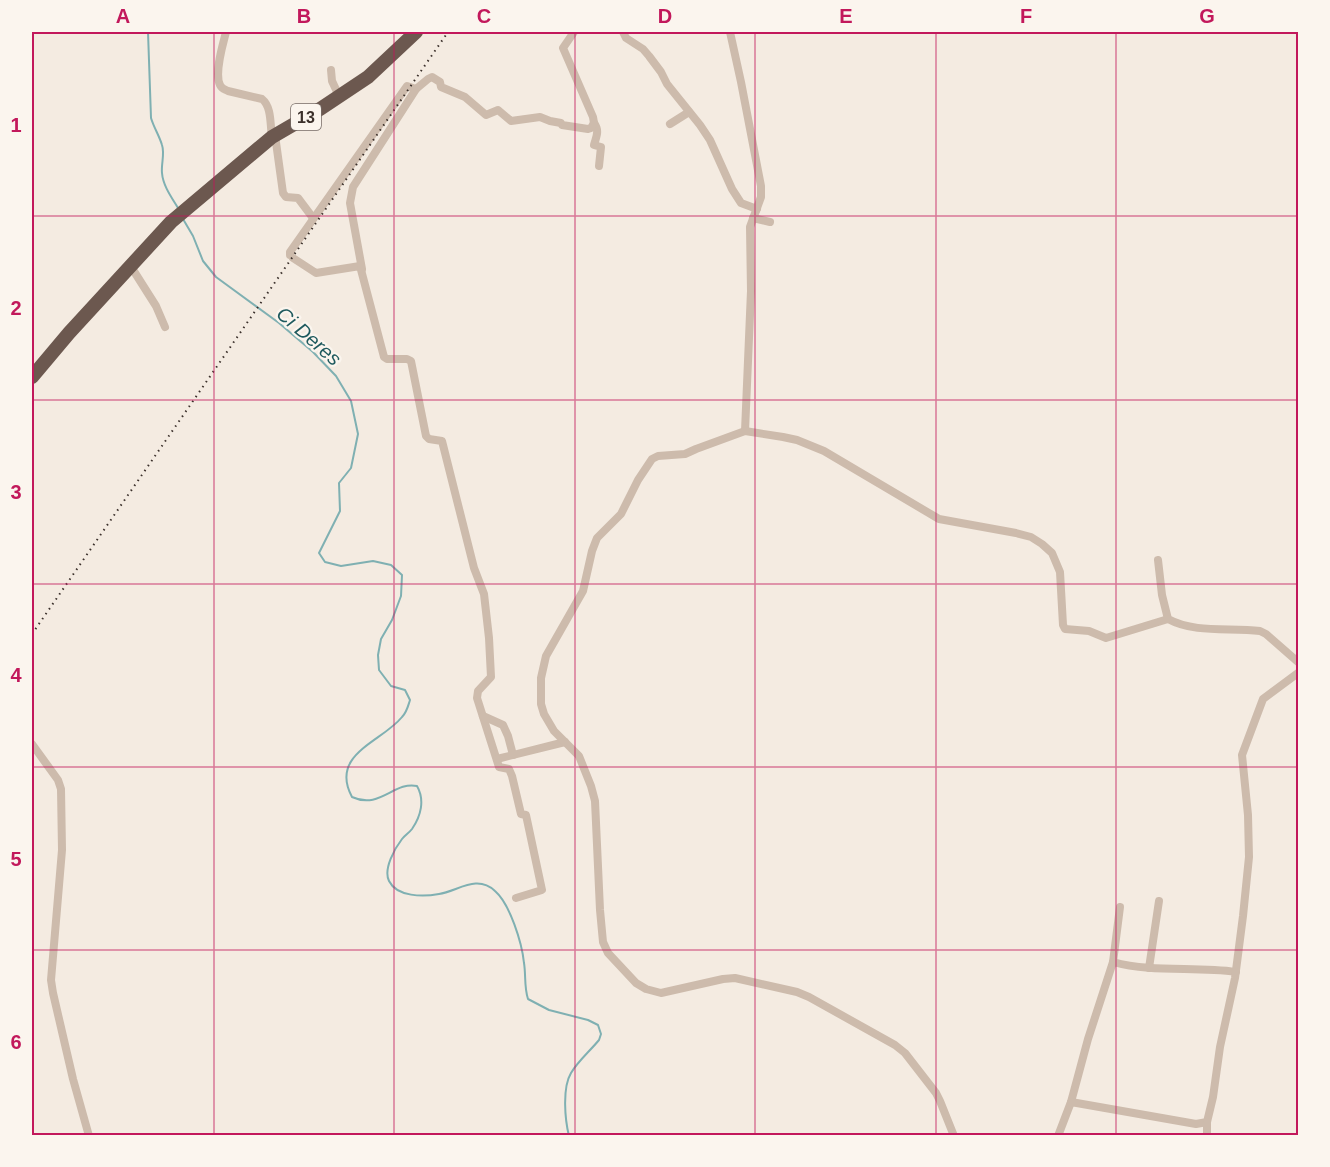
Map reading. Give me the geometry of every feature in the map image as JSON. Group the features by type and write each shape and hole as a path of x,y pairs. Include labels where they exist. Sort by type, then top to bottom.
{"highway":[{"name":"13","path":"32,377 69,333 171,222 274,136 368,77 416,32"}],"street":[{"path":"226,32 218,71 220,85 228,91 266,102 283,193 286,197 298,198 313,218"},
{"path":"574,32 563,48 597,127 598,133 594,145 601,147 599,166"},
{"path":"622,32 626,38 644,49 667,84 710,140 732,189 741,203 757,209"},
{"path":"730,32 761,179 761,197 750,227 751,291 745,431"},
{"path":"331,70 332,81 339,96"},
{"path":"516,898 542,890 526,815 521,814 513,776 509,769 499,767 477,698 478,692 490,677 491,658 484,594 474,568 442,440 429,439 426,436 411,362 407,358 387,359 384,357 362,269 350,203 353,187 416,89 432,77 440,82 441,87 465,98 486,115 497,110 510,121 540,117 562,125 588,129 594,123"},
{"path":"362,269 358,265 316,273 292,256 290,252 405,87 408,85 416,89"},
{"path":"670,124 689,112"},
{"path":"753,218 770,222"},
{"path":"130,265 156,306 165,327"},
{"path":"954,1136 940,1101 905,1053 809,996 735,978 661,993 646,989 636,983 605,948 600,910 595,801 579,756 548,723 544,714 541,678 546,656 583,591 597,538 621,514 638,480 652,459 662,455 685,454 745,431 797,440 824,451 939,519 1031,537 1042,544 1054,556 1060,572 1065,629 1089,631 1106,638 1168,619 1189,626 1216,630 1260,631 1299,663"},
{"path":"1158,560 1162,595 1168,619"},
{"path":"1207,1136 1207,1122 1220,1047 1236,972 1249,857 1248,815 1242,755 1263,699 1299,673"},
{"path":"483,717 503,725 513,755"},
{"path":"497,759 566,742"},
{"path":"32,744 58,780 61,789 62,850 51,980 88,1136"},
{"path":"1149,968 1159,901"},
{"path":"1058,1136 1071,1102 1088,1039 1113,962 1120,908"},
{"path":"1113,962 1149,968 1216,969 1236,972"},
{"path":"1071,1102 1196,1124 1207,1122"}],"waterway":[{"name":"Ci Deres","path":"148,32 151,118 163,148 164,183 178,208"},
{"name":"Ci Deres","path":"183,219 203,261 216,277 279,323 313,352 336,376 351,401 358,434 351,468 339,483 340,511 319,553 325,562 341,566 373,561 391,565 402,575 401,596 392,620 381,639 378,655 379,670 391,686 405,690 410,700 402,717 352,759 347,770 347,782 352,797 362,800 379,798 401,787 417,786 421,797 420,813 412,829 396,848 389,865 389,881 398,890 411,895 439,894 474,884 488,886 506,905 518,935 523,955 528,999 549,1010 588,1020 598,1025 601,1034 599,1040 577,1064 568,1079 565,1104 569,1136"}],"railway":[{"path":"32,634 448,32"}]}
